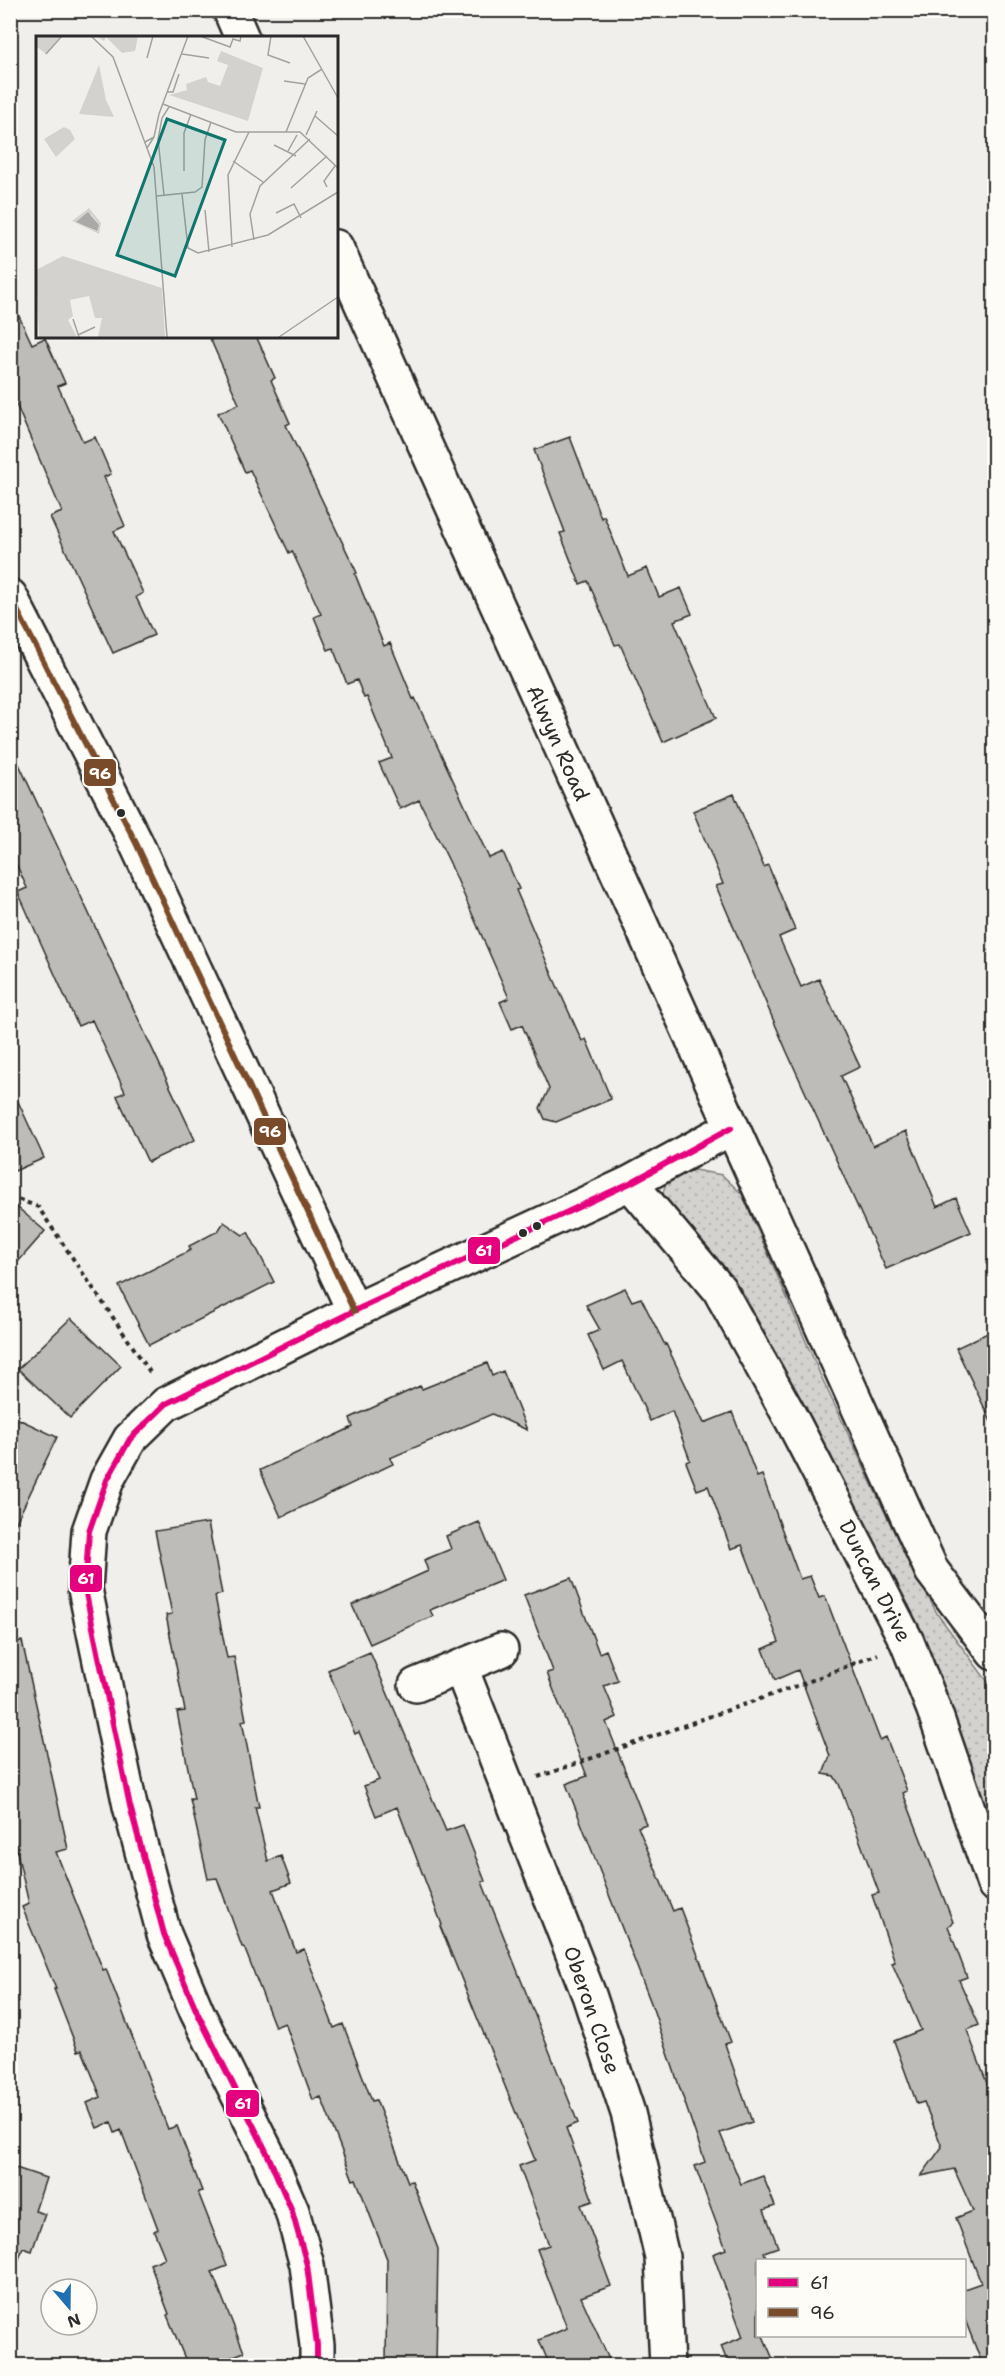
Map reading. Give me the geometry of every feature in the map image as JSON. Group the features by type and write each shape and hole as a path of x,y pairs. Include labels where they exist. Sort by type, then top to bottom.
{"street":[{"path":"230,10 241,36"},
{"name":"Alwyn Road","path":"338,251 932,1571 994,1653"},
{"path":"10,596 136,843 354,1311"},
{"path":"317,2366 317,2345 307,2265 292,2211 267,2153 197,2012 164,1934 130,1806 85,1589 89,1531 107,1480 130,1438 166,1404 354,1311 630,1183 731,1128"},
{"name":"Duncan Drive","path":"630,1183 719,1289 792,1420 907,1642 934,1710 994,1884"},
{"path":"416,1685 501,1650"},
{"name":"Oberon Close","path":"461,1668 589,1995 628,2113 662,2257 668,2366"}],"path":[{"path":"10,1196 38,1207 150,1372 166,1404"},
{"path":"509,1787 805,1683 907,1642"}],"shaded area":[{"path":"694,1170 722,1175 742,1194 820,1374 896,1536 938,1615 994,1690 994,1833 944,1692 857,1509 777,1356 741,1289 661,1200 667,1179"}],"building":[{"path":"10,297 32,344 45,338 65,383 58,386 83,442 95,437 111,474 104,477 125,526 114,531 143,593 136,597 154,635 113,653 50,517 62,512 10,390"},
{"path":"210,338 257,338 275,378 271,380 290,423 286,425 357,573 355,574 384,646 390,643 413,699 415,698 489,858 503,852 519,889 516,890 554,979 582,1041 586,1039 611,1099 556,1122 545,1119 540,1108 549,1089 522,1025 512,1029 500,1002 509,998 449,861 419,800 400,809 379,763 392,758 367,697 364,698 357,680 347,684 333,648 328,650 314,617 321,614 292,551 289,553 250,470 245,472 218,413 239,404"},
{"path":"570,437 601,518 604,516 628,576 647,568 659,597 681,588 692,614 674,621 716,718 663,742 620,644 615,645 588,581 580,584 560,533 565,532 534,450"},
{"path":"10,745 195,1140 148,1162 117,1096 125,1092 92,1020 78,1026 18,892 27,888 10,850"},
{"path":"734,794 764,867 768,865 795,930 779,937 801,987 819,979 860,1067 841,1076 873,1146 906,1131 937,1207 956,1198 971,1232 886,1269 787,1052 716,886 723,884 693,811"},
{"path":"10,1084 44,1158 10,1173"},
{"path":"10,1201 45,1231 10,1271"},
{"path":"224,1222 243,1235 248,1232 274,1282 149,1345 119,1286 191,1250 189,1246 218,1231"},
{"path":"625,1288 632,1301 641,1298 704,1423 732,1412 757,1477 762,1475 800,1579 810,1576 819,1598 825,1596 880,1740 886,1737 907,1791 903,1793 953,1922 948,1926 967,1977 959,1980 979,2025 967,2030 994,2102 994,2366 983,2366 966,2322 966,2288 981,2283 956,2218 973,2211 954,2169 921,2176 942,2147 924,2102 917,2104 894,2041 921,2030 892,1963 895,1962 872,1895 879,1893 839,1784 834,1776 823,1774 830,1756 798,1670 775,1680 763,1649 779,1642 742,1545 731,1549 708,1486 697,1490 686,1462 690,1460 672,1411 650,1421 622,1361 604,1370 588,1335 600,1330 586,1305"},
{"path":"71,1318 121,1366 70,1418 18,1369"},
{"path":"994,1330 994,1428 956,1348"},
{"path":"487,1363 492,1376 503,1371 527,1430 492,1414 390,1458 393,1464 281,1517 260,1470 353,1427 350,1418 420,1386 422,1389"},
{"path":"10,1415 57,1437 10,1535"},
{"path":"479,1522 503,1580 430,1610 433,1616 370,1644 352,1605 428,1571 424,1560 451,1549 446,1536"},
{"path":"208,1523 222,1594 215,1596 227,1658 234,1657 246,1720 242,1721 259,1807 255,1807 268,1861 281,1856 291,1883 273,1890 296,1952 304,1949 334,2028 343,2024 372,2101 376,2100 408,2182 412,2181 438,2249 436,2366 386,2366 387,2259 321,2097 313,2100 285,2023 275,2027 217,1878 208,1879 190,1799 194,1799 177,1712 185,1711 166,1615 172,1614 155,1531"},
{"path":"571,1578 599,1653 606,1650 618,1681 604,1686 617,1717 606,1722 646,1824 638,1827 673,1911 680,1908 731,2042 725,2044 752,2122 720,2133 741,2184 763,2176 775,2206 764,2210 778,2247 764,2252 767,2259 756,2259 756,2337 763,2337 776,2366 729,2366 721,2346 743,2337 713,2254 726,2249 695,2166 705,2162 651,2003 566,1784 587,1776 547,1673 553,1671 524,1595"},
{"path":"22,1641 68,1849 56,1852 103,1970 106,1969 168,2129 177,2126 202,2191 198,2192 227,2266 212,2272 244,2352 209,2366 188,2366 167,2315 169,2314 150,2264 165,2258 154,2231 158,2229 121,2130 115,2133 111,2122 97,2128 87,2103 101,2097 82,2050 78,2051 54,1989 56,1989 22,1907 29,1904 10,1822 10,1643"},
{"path":"370,1652 446,1831 463,1825 485,1881 482,1882 578,2123 566,2128 593,2201 581,2205 611,2286 581,2297 612,2366 550,2366 539,2340 567,2328 537,2249 549,2245 519,2166 535,2160 440,1926 442,1925 397,1807 376,1816 364,1786 379,1780 359,1732 355,1734 328,1670"},
{"path":"10,2166 46,2178 35,2211 45,2214 32,2251 23,2248 15,2270 10,2269"}],"transit line":[{"name":"96","path":"10,596 136,843 354,1311"},
{"name":"61","path":"317,2366 317,2345 307,2265 292,2211 267,2153 197,2012 164,1934 130,1806 85,1589 89,1531 107,1480 130,1439 166,1404 354,1311 630,1183 731,1128"}]}
